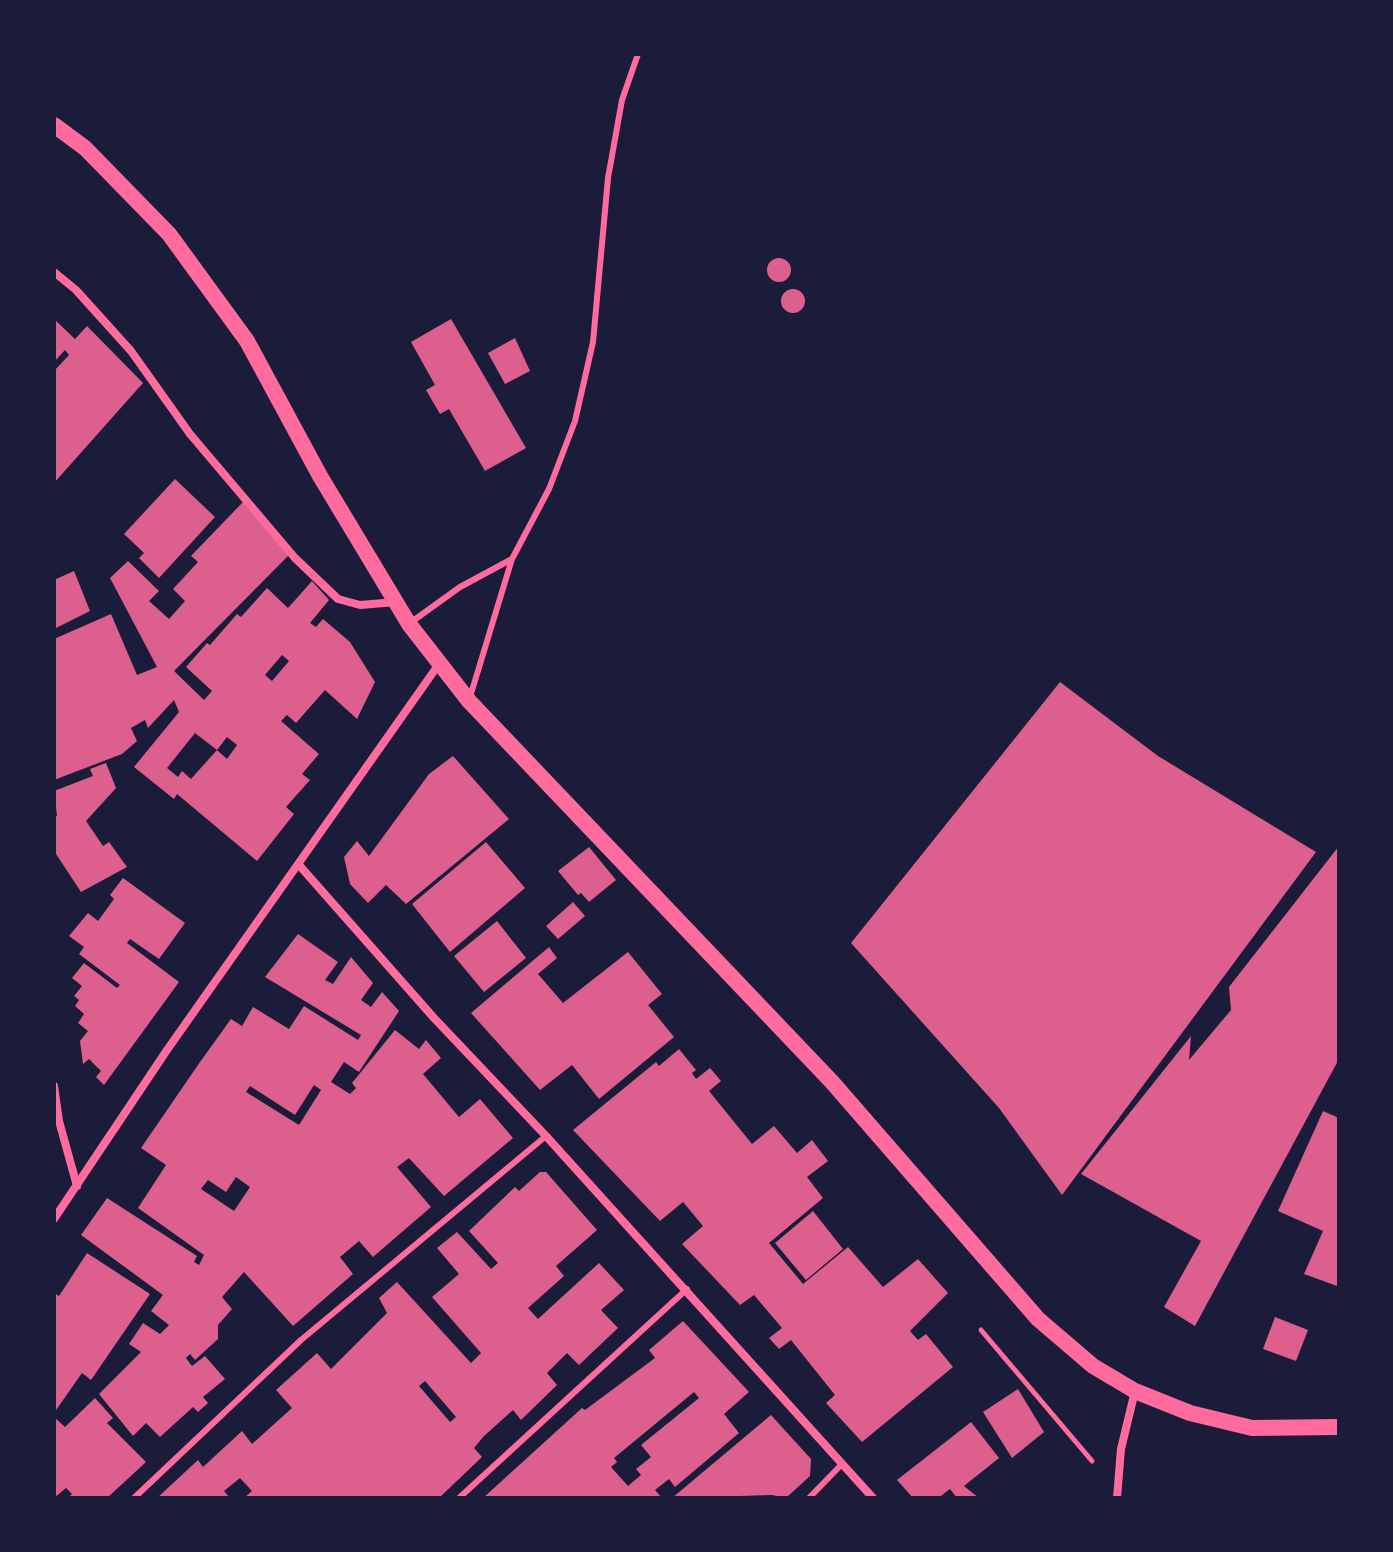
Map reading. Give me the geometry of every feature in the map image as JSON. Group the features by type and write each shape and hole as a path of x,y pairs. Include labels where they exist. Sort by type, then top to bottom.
{"main road":[{"path":"54,125 85,148 169,234 247,341 320,476 409,624 469,701 832,1082 1038,1319 1093,1366 1135,1391 1190,1413 1252,1428 1339,1427"}],"street":[{"path":"54,272 76,290 131,351 200,445 295,558 327,589 338,599 360,605 396,602"},
{"path":"54,1219 167,1050 439,663"},
{"path":"299,865 434,1018 687,1289 873,1498"},
{"path":"54,1086 59,1121 77,1186"},
{"path":"1117,1493 1121,1449 1135,1391"}],"lane":[{"path":"469,701 495,624 512,559 549,489 575,421 593,342 608,178 622,100 638,54"},
{"path":"409,624 460,587 512,559"},
{"path":"134,1498 301,1340 546,1136"},
{"path":"459,1498 687,1289"},
{"path":"809,1498 842,1464"}],"path":[{"path":"981,1330 1117,1493"}],"building":[{"path":"779,258 787,262 791,270 787,278 779,282 771,278 767,270 771,262"},
{"path":"793,289 802,292 805,301 802,310 793,313 784,310 781,301 784,292"},
{"path":"54,319 75,339 87,326 143,383 54,483 54,371 69,355 65,350 54,362"},
{"path":"451,319 526,448 485,471 449,409 440,414 426,390 435,385 411,342"},
{"path":"515,338 530,371 505,384 488,353"},
{"path":"175,479 215,517 159,578 139,558 144,553 124,534"},
{"path":"243,502 289,555 174,671 204,700 212,691 186,667 207,643 210,645 237,614 241,617 267,588 288,608 312,581 329,600 310,623 316,627 323,619 350,642 375,682 357,719 325,690 296,723 287,715 281,721 319,754 302,774 310,780 286,807 294,814 257,861 177,794 174,799 134,767 179,712 174,700 148,728 145,720 131,728 137,741 122,754 54,780 54,639 111,614 137,675 157,667 110,578 128,561 159,591 149,601 169,619 185,601 173,589 198,562 191,556","holes":["282,655 289,661 272,681 265,675","195,733 217,750 191,779 182,771 178,777 167,768","227,737 237,745 227,759 217,750"]},
{"path":"74,571 90,611 54,629 54,580"},
{"path":"1060,682 1158,756 1316,852 1062,1195 999,1108 851,943"},
{"path":"453,756 509,819 406,904 386,885 368,903 350,884 344,857 357,841 369,856 429,774"},
{"path":"106,763 116,788 86,821 103,846 109,842 127,867 81,892 56,854 54,857 54,817 57,816 54,791 93,776 90,769"},
{"path":"486,842 525,888 450,952 412,904"},
{"path":"1339,846 1339,1059 1195,1326 1164,1307 1201,1241 1081,1174 1191,1036 1189,1060 1231,1010 1229,987"},
{"path":"589,847 616,880 589,902 581,893 578,895 558,871"},
{"path":"123,878 185,923 159,959 130,939 127,943 179,982 104,1085 96,1077 101,1071 89,1059 83,1064 80,1041 88,1031 78,1023 84,1014 75,1006 79,1000 74,996 82,986 72,978 84,963 117,988 120,985 79,954 84,947 69,936 88,913 98,921 114,899 110,895"},
{"path":"573,902 585,916 558,939 546,926"},
{"path":"497,921 526,958 484,992 454,956"},
{"path":"298,934 338,962 325,980 333,984 351,957 373,983 361,1000 371,1007 382,992 399,1011 359,1072 344,1062 331,1082 350,1094 356,1088 352,1083 395,1030 419,1049 426,1040 441,1058 423,1074 459,1117 480,1099 513,1138 444,1196 409,1158 397,1167 431,1207 373,1257 359,1241 340,1257 353,1274 293,1326 244,1272 222,1297 232,1309 218,1325 218,1339 195,1360 190,1354 186,1358 192,1366 205,1356 225,1379 203,1397 208,1403 198,1412 193,1407 160,1437 146,1423 133,1436 99,1394 141,1352 129,1344 143,1323 160,1334 169,1325 151,1311 163,1295 81,1235 107,1198 197,1256 194,1262 199,1265 204,1255 138,1208 166,1165 141,1148 200,1062 231,1019 242,1026 253,1007 289,1029 304,1006 358,1040 361,1035 265,977","holes":["314,1085 321,1090 299,1125 246,1092 250,1086 295,1115","236,1177 250,1187 234,1211 201,1189 208,1180 226,1192"]},
{"path":"549,947 557,958 538,974 563,1003 628,952 662,994 648,1005 674,1037 599,1099 572,1065 540,1090 471,1013"},
{"path":"679,1049 696,1070 692,1073 696,1079 710,1068 721,1081 709,1091 752,1144 774,1126 797,1153 812,1140 828,1161 807,1177 823,1198 769,1243 803,1284 848,1247 883,1287 918,1259 948,1293 910,1331 918,1340 926,1334 953,1367 862,1442 826,1403 835,1395 791,1340 779,1349 769,1338 782,1328 754,1295 740,1305 682,1244 703,1226 683,1202 660,1221 573,1130 656,1062 659,1066"},
{"path":"1323,1111 1339,1118 1337,1286 1304,1274 1323,1231 1278,1211"},
{"path":"540,1172 546,1172 597,1230 556,1266 564,1276 528,1308 538,1319 599,1263 624,1290 601,1310 618,1328 579,1365 567,1353 547,1373 557,1385 521,1420 513,1410 484,1436 474,1448 482,1457 439,1498 244,1498 252,1491 240,1478 224,1491 230,1498 157,1498 198,1460 203,1467 242,1431 252,1444 292,1408 276,1390 317,1353 331,1369 387,1313 379,1298 397,1282 471,1363 481,1353 432,1297 459,1274 437,1248 457,1232 491,1269 498,1263 469,1231 515,1187 519,1191","holes":["425,1381 456,1417 450,1422 419,1386"]},
{"path":"813,1211 843,1249 806,1280 775,1243"},
{"path":"87,1253 150,1294 91,1380 82,1373 54,1413 54,1293 59,1296"},
{"path":"1275,1317 1308,1330 1296,1361 1263,1349"},
{"path":"683,1321 749,1392 724,1414 739,1433 675,1487 669,1479 655,1490 662,1498 483,1498 582,1408 585,1410 655,1358 649,1350","holes":["694,1392 699,1398 641,1445 651,1457 636,1469 641,1475 628,1486 611,1467 617,1462 614,1458"]},
{"path":"1018,1389 1044,1432 1012,1458 983,1412"},
{"path":"95,1398 113,1418 107,1423 146,1462 107,1498 68,1498 72,1494 66,1488 54,1498 54,1417 65,1427"},
{"path":"771,1415 811,1459 810,1476 786,1498 772,1495 672,1498"},
{"path":"971,1422 999,1458 964,1486 979,1498 957,1498 950,1489 938,1498 913,1498 897,1480"}]}
